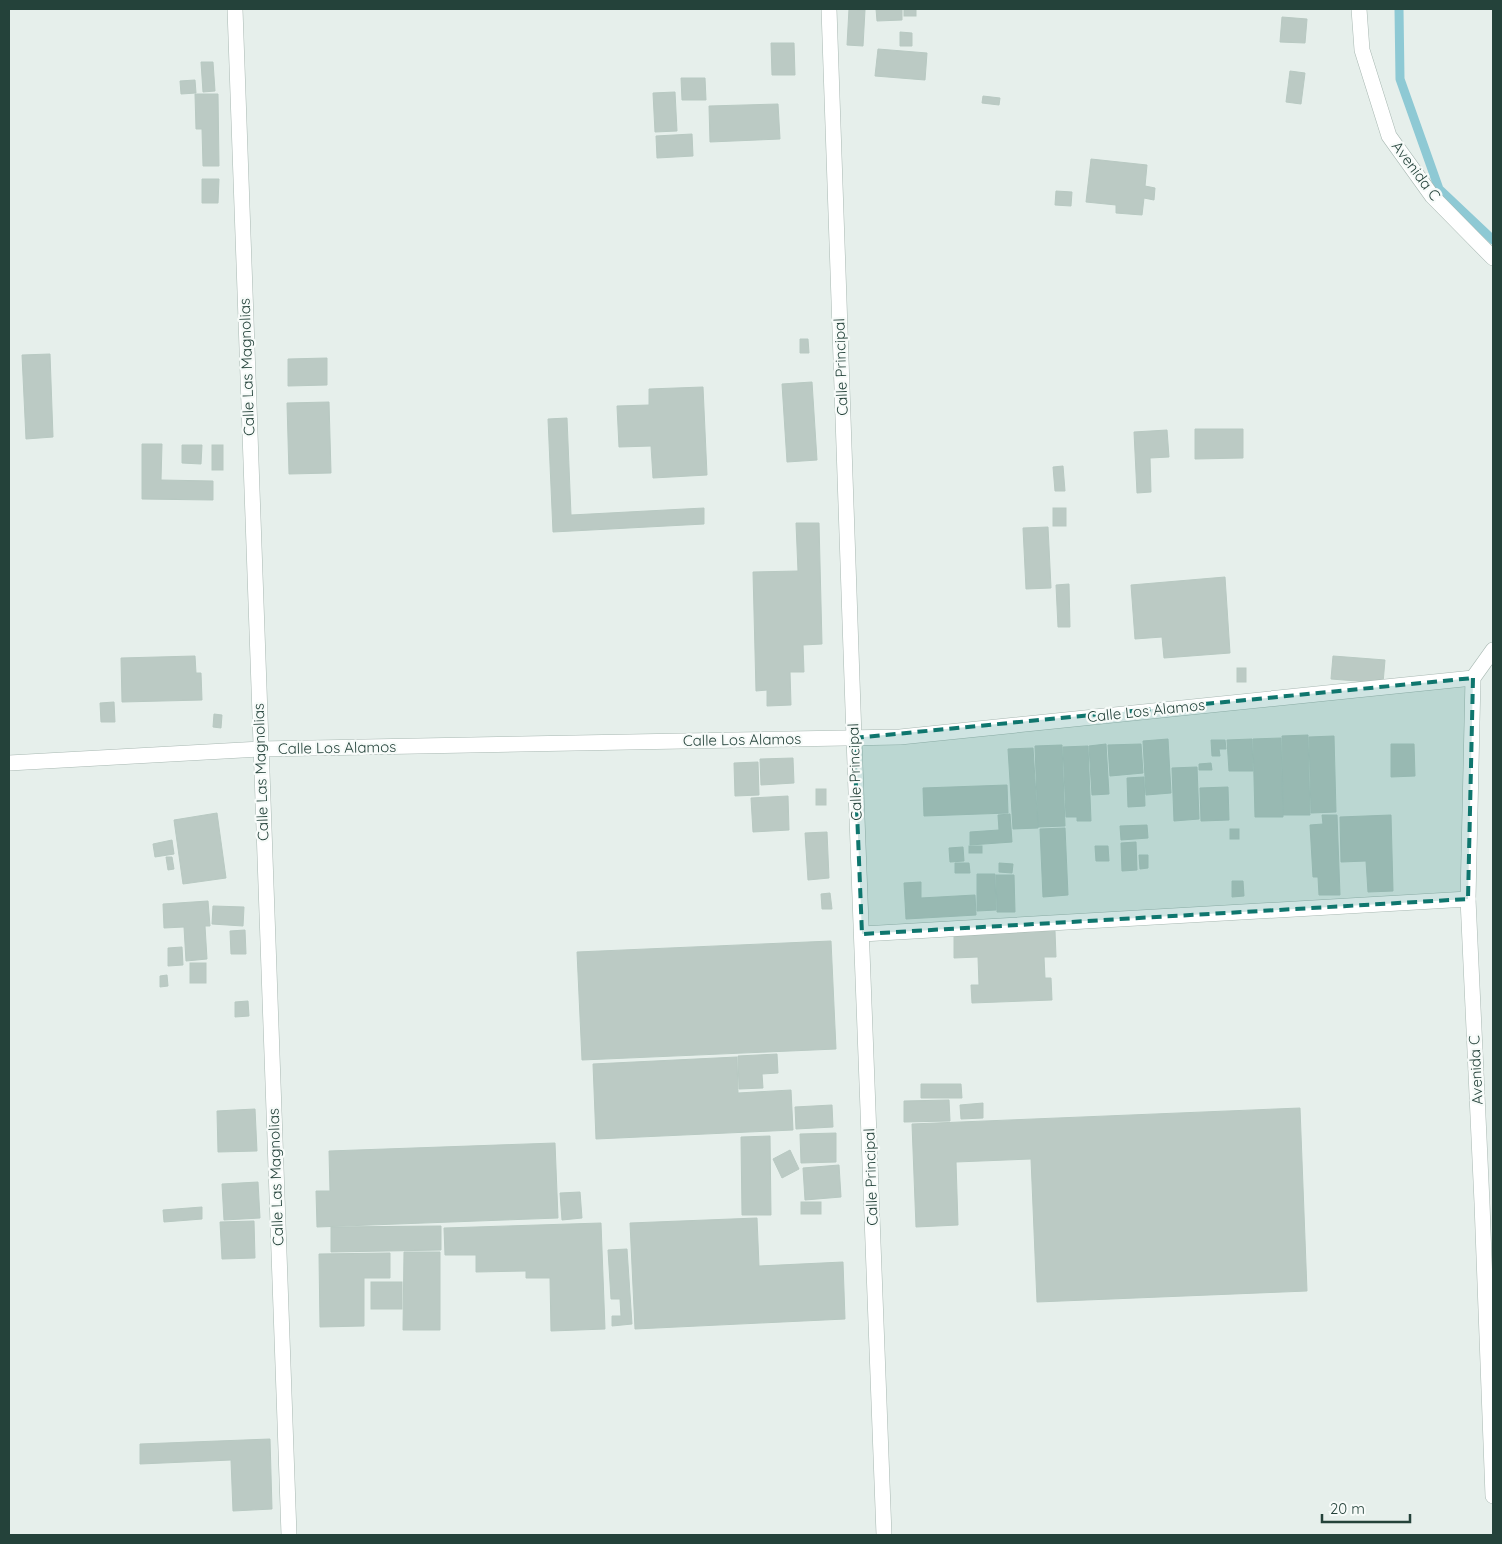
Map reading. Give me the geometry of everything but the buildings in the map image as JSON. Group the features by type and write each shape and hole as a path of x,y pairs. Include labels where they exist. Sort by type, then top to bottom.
{"street":[{"name":"Calle Las Magnolias","path":"235,9 289,1535"},
{"name":"Calle Principal","path":"829,9 884,1535"},
{"name":"Avenida C","path":"1359,9 1362,50 1389,136 1432,196 1493,258"},
{"path":"1473,678 1493,650"},
{"name":"Calle Los Alamos","path":"9,763 260,749 900,737 1473,678"},
{"name":"Avenida C","path":"1473,678 1468,899 1482,1193 1493,1496"},
{"path":"862,934 1468,899"}],"highlighted area":[{"path":"1473,678 1468,899 862,934 854,738"}],"waterway":[{"path":"1399,9 1400,79 1439,189 1493,240"}]}
